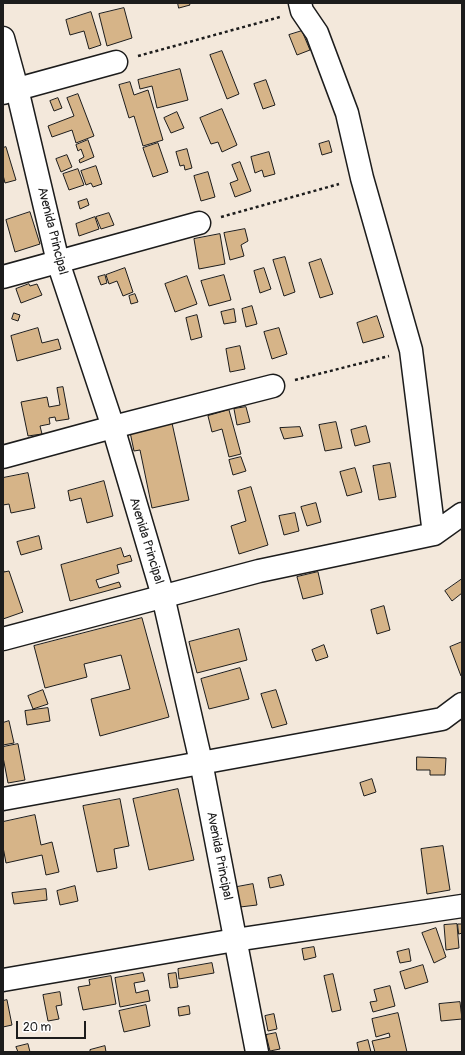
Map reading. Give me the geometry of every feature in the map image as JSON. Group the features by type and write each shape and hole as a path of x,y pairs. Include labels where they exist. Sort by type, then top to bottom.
{"street":[{"path":"301,7 317,33 347,113 362,178 411,350 434,534"},
{"name":"Avenida Principal","path":"3,38 10,91 58,262 112,427 163,596 201,762 256,1052"},
{"path":"10,91 116,62"},
{"path":"3,277 199,223"},
{"path":"3,457 112,427 273,386"},
{"path":"3,638 259,571 434,534 462,514"},
{"path":"3,799 442,719 462,704"},
{"path":"3,980 235,940 462,906"}],"path":[{"path":"116,62 301,7"},
{"path":"199,223 362,178"},
{"path":"273,386 411,350"}],"building":[{"path":"178,3 189,3 190,5 179,8"},
{"path":"124,8 132,38 107,46 99,14"},
{"path":"91,12 101,45 89,49 84,31 70,35 66,20"},
{"path":"302,31 310,50 297,55 289,35"},
{"path":"222,51 239,94 227,99 210,55"},
{"path":"180,69 188,100 157,108 152,86 140,89 138,80"},
{"path":"266,80 275,105 263,109 254,84"},
{"path":"130,82 134,95 148,90 163,140 143,146 134,116 129,118 119,85"},
{"path":"78,94 94,136 76,143 72,130 52,137 48,126 74,116 67,98"},
{"path":"58,98 62,108 54,111 50,101"},
{"path":"222,109 237,145 222,152 218,142 211,144 200,118"},
{"path":"177,112 184,128 171,133 164,118"},
{"path":"88,140 94,157 80,163 79,160 84,157 81,149 78,151 76,145"},
{"path":"329,141 332,152 322,155 319,144"},
{"path":"158,143 168,172 153,177 143,148"},
{"path":"6,147 16,180 5,183 3,175 3,148"},
{"path":"187,149 192,168 185,170 184,165 180,166 176,152"},
{"path":"269,152 275,174 264,177 262,170 255,173 251,157"},
{"path":"67,155 72,167 61,172 56,159"},
{"path":"240,162 251,191 235,197 230,183 238,180 232,165"},
{"path":"96,166 102,184 93,187 91,183 86,185 81,171"},
{"path":"78,169 84,185 69,190 63,174"},
{"path":"208,172 215,197 201,201 194,176"},
{"path":"87,199 89,205 80,209 78,202"},
{"path":"30,212 40,244 15,252 6,220"},
{"path":"109,213 114,225 101,229 96,217"},
{"path":"95,217 99,229 79,236 76,224"},
{"path":"245,229 248,241 241,245 244,256 230,260 224,233"},
{"path":"220,234 225,264 199,269 194,239"},
{"path":"285,257 295,292 284,296 273,260"},
{"path":"321,259 333,294 320,298 309,263"},
{"path":"125,268 133,292 123,296 117,281 109,284 106,275"},
{"path":"264,268 271,289 260,293 254,271"},
{"path":"105,275 107,283 101,285 98,277"},
{"path":"224,275 231,300 209,306 201,281"},
{"path":"187,276 197,304 175,312 165,284"},
{"path":"29,284 30,286 37,284 42,295 21,303 16,289"},
{"path":"135,294 138,302 131,304 129,296"},
{"path":"252,306 257,324 246,327 242,309"},
{"path":"234,309 236,322 224,324 221,312"},
{"path":"14,313 20,315 18,321 12,319"},
{"path":"197,315 202,337 191,340 186,318"},
{"path":"377,316 384,337 363,343 357,323"},
{"path":"38,328 42,343 58,339 61,349 17,361 11,336"},
{"path":"279,328 287,354 272,359 264,332"},
{"path":"240,346 245,369 230,372 226,349"},
{"path":"63,387 69,419 56,421 55,417 49,418 50,424 40,426 42,434 28,436 21,402 47,397 49,407 60,405 57,388"},
{"path":"246,407 250,422 237,425 234,409"},
{"path":"229,410 241,454 229,457 222,429 212,432 208,416"},
{"path":"336,422 342,448 325,451 319,425"},
{"path":"172,423 189,500 152,508 140,450 134,451 130,432"},
{"path":"366,426 370,442 355,446 351,430"},
{"path":"300,427 303,436 284,439 280,428"},
{"path":"241,457 246,471 233,475 229,460"},
{"path":"390,463 396,497 379,500 373,466"},
{"path":"355,468 362,492 347,496 340,472"},
{"path":"28,473 35,508 11,513 9,504 3,505 3,478"},
{"path":"104,481 113,516 87,523 81,498 70,501 68,491"},
{"path":"251,487 268,545 239,554 231,526 246,521 238,491"},
{"path":"316,503 321,522 307,526 301,507"},
{"path":"295,513 299,531 284,535 279,516"},
{"path":"39,536 42,549 21,555 17,542"},
{"path":"121,548 124,557 130,555 132,561 117,565 119,573 96,580 99,588 119,582 121,587 70,601 61,565"},
{"path":"3,568 4,572 9,571 23,612 3,619"},
{"path":"318,572 323,594 303,599 297,577"},
{"path":"462,579 462,593 452,601 445,591"},
{"path":"384,606 390,630 377,634 371,610"},
{"path":"142,618 169,717 100,736 91,699 130,689 121,655 84,664 87,677 45,688 34,646"},
{"path":"239,629 247,660 197,673 189,642"},
{"path":"462,642 462,676 461,676 450,647"},
{"path":"324,645 328,657 316,661 312,650"},
{"path":"240,668 249,699 209,709 201,679"},
{"path":"43,690 48,704 33,709 28,696"},
{"path":"276,690 287,724 272,728 261,694"},
{"path":"48,708 50,721 27,725 25,711"},
{"path":"9,721 14,743 3,745 3,723"},
{"path":"18,744 25,780 8,783 3,757 3,747"},
{"path":"417,757 446,758 445,775 430,775 430,770 417,770"},
{"path":"372,779 376,792 364,796 360,783"},
{"path":"178,789 194,860 149,870 133,799"},
{"path":"120,799 129,846 114,849 117,868 97,872 83,806"},
{"path":"35,815 41,845 52,842 59,872 46,875 42,855 6,863 3,847 3,822"},
{"path":"443,846 450,890 427,894 421,849"},
{"path":"281,875 284,885 270,888 268,878"},
{"path":"253,884 257,905 240,907 237,887"},
{"path":"75,886 78,901 60,905 57,891"},
{"path":"46,889 47,900 14,904 12,893"},
{"path":"457,924 459,948 446,950 444,925"},
{"path":"458,924 462,924 462,933 459,934"},
{"path":"436,928 446,957 434,963 422,933"},
{"path":"314,947 316,957 304,960 302,949"},
{"path":"409,949 411,961 400,963 397,952"},
{"path":"212,963 214,973 179,979 178,969"},
{"path":"423,965 428,982 405,989 400,972"},
{"path":"143,973 145,981 134,983 136,993 148,990 150,1001 120,1007 115,978"},
{"path":"176,973 178,987 170,988 168,974"},
{"path":"333,974 341,1010 332,1012 324,976"},
{"path":"111,976 116,1004 83,1010 78,987 90,985 89,980"},
{"path":"390,986 395,1006 373,1012 370,1002 377,1001 374,990"},
{"path":"60,992 62,1005 56,1006 59,1019 48,1021 43,995"},
{"path":"7,1000 12,1025 3,1027 3,1001"},
{"path":"460,1002 462,1019 441,1021 439,1004"},
{"path":"146,1005 150,1026 124,1032 119,1011"},
{"path":"189,1006 190,1014 179,1016 178,1008"},
{"path":"398,1013 407,1052 375,1052 372,1041 390,1037 389,1033 376,1037 372,1019"},
{"path":"274,1014 277,1029 268,1031 265,1016"},
{"path":"276,1033 280,1049 270,1051 266,1035"},
{"path":"368,1040 371,1052 359,1052 357,1043"},
{"path":"28,1044 30,1052 18,1052 16,1047"},
{"path":"105,1046 106,1052 90,1052 90,1050"}]}
